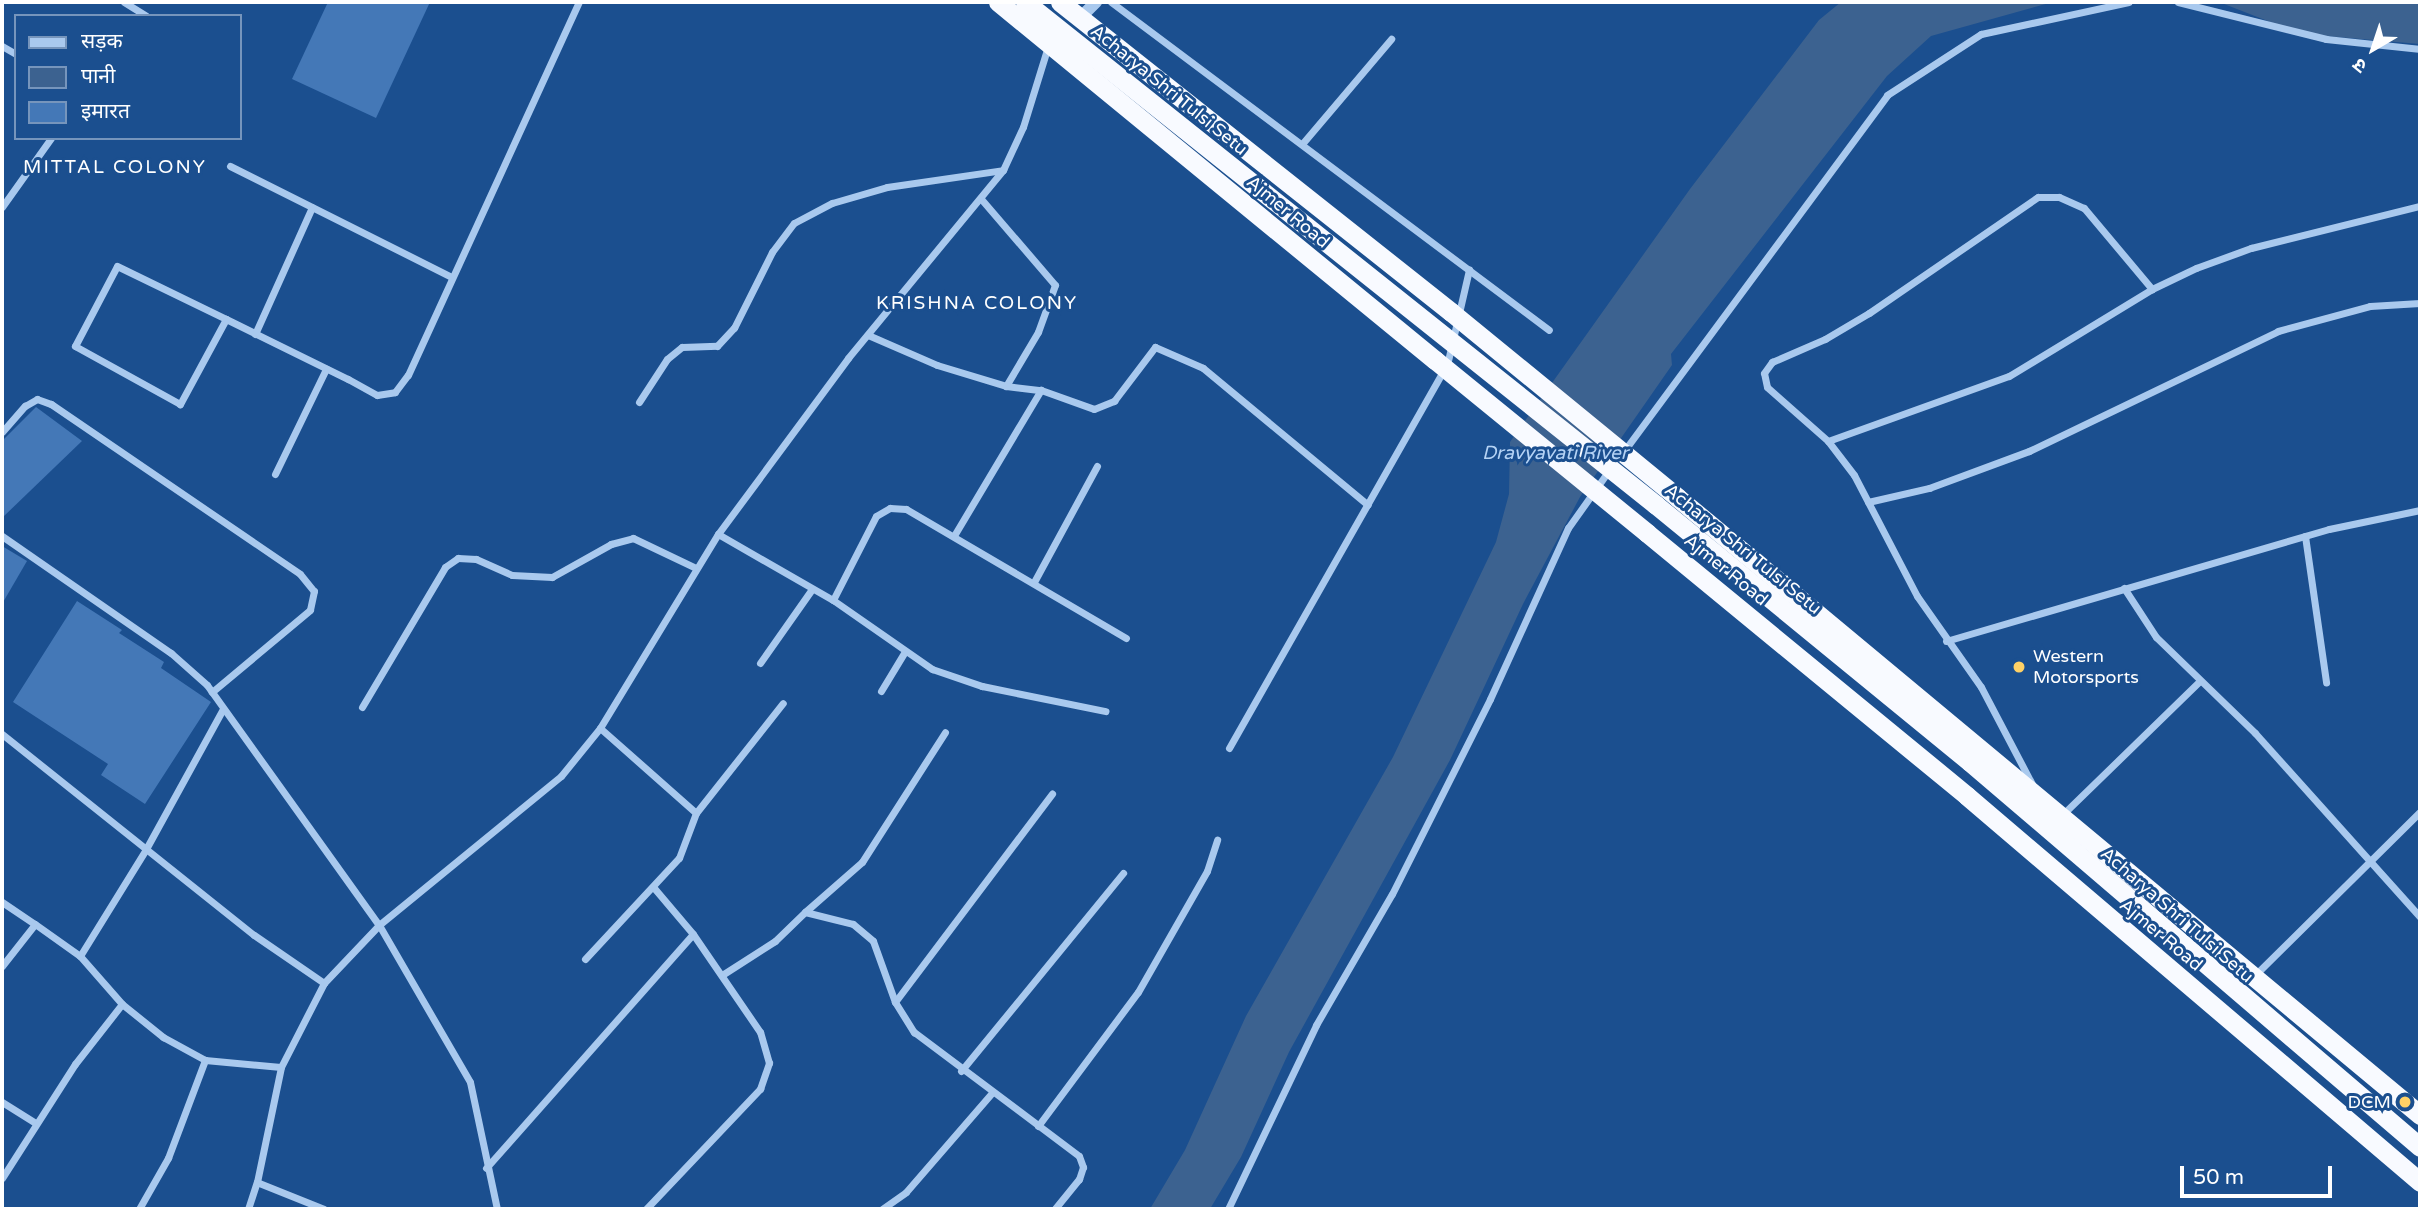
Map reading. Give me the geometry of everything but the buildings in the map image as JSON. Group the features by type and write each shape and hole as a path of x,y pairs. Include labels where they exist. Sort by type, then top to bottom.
{"highway":[{"name":"Ajmer Road","path":"998,2 1968,796 2420,1182"},
{"name":"Acharya Shri Tulsi Setu","path":"1025,2 1730,564 1970,762 2149,920 2420,1147"},
{"name":"Ajmer Road","path":"1060,2 1451,312 2420,1115"}],"street":[{"path":"124,2 143,14"},
{"path":"226,319 180,404 75,346 117,266 226,319 377,395 395,392 408,375 579,2"},
{"path":"1080,18 1096,2"},
{"path":"1111,2 1549,330"},
{"path":"1228,1209 1317,1025 1392,894 1490,699 1568,528 1799,209 1887,95 1981,34 2129,2"},
{"path":"2178,2 2326,39 2420,49"},
{"path":"1302,144 1391,40"},
{"path":"248,1209 257,1182 281,1067 324,983 379,925 520,813 561,776 600,728 718,534 868,335 982,200 1003,170 1023,127 1049,42"},
{"path":"2,207 50,140"},
{"path":"230,166 452,277"},
{"path":"639,402 667,359 682,347 717,346 734,328 772,251 794,223 832,203 887,187 1003,170"},
{"path":"2038,797 1999,718 1946,641 1868,502 1828,440 1768,387 1764,373 1772,362 1825,339 1868,313 2038,197 2059,197 2084,208 2151,289"},
{"path":"982,200 1055,285 1038,332 1006,386"},
{"path":"1828,440 2009,376 2151,289 2252,248 2420,206"},
{"path":"255,334 312,207"},
{"path":"1229,748 1447,365 1469,270"},
{"path":"1868,502 1929,488 2029,451 2278,331 2370,306 2420,303"},
{"path":"868,335 937,365 1006,386 1041,390 1094,410 1115,401 1155,347 1203,368 1368,505"},
{"path":"275,474 326,369"},
{"path":"955,534 1041,390"},
{"path":"2,432 25,406 37,399 51,404 300,573 314,591 310,610 212,692"},
{"path":"1034,582 1097,466"},
{"path":"833,600 876,516 890,508 906,509 955,534 1126,638"},
{"path":"1946,641 2305,536 2420,510"},
{"path":"718,534 833,600 904,653 932,669 982,686 1105,711"},
{"path":"2,536 171,653 212,692 379,925 470,1082 484,1131 486,1168 497,1209"},
{"path":"2305,536 2326,682"},
{"path":"362,708 445,567 458,558 476,559 512,575 552,577 611,544 633,538 696,568"},
{"path":"2124,587 2156,637 2199,682 2255,733 2420,917"},
{"path":"760,663 812,589"},
{"path":"881,691 904,653"},
{"path":"2060,817 2199,682"},
{"path":"585,959 655,889 679,858 696,813 783,703"},
{"path":"80,956 146,849 223,709"},
{"path":"600,728 696,813"},
{"path":"722,975 775,941 862,862 945,732"},
{"path":"2,734 254,935 324,983"},
{"path":"895,1002 1052,794"},
{"path":"2252,977 2373,862 2420,812"},
{"path":"1038,1126 1138,992 1207,871 1217,840"},
{"path":"961,1071 1123,873"},
{"path":"646,1209 760,1089 769,1063 760,1032 693,934 655,889"},
{"path":"2,902 80,956 122,1004 163,1037 205,1060 281,1067"},
{"path":"805,912 852,924 873,941 895,1002 914,1032 991,1094 1079,1156 1083,1167 1055,1209"},
{"path":"2,966 34,924"},
{"path":"486,1168 693,934"},
{"path":"2,1178 36,1123 122,1004"},
{"path":"139,1209 169,1158 205,1060"},
{"path":"882,1209 906,1192 991,1094"},
{"path":"2,1102 36,1123"},
{"path":"257,1182 324,1209"}],"water":[{"name":"Dravyavati River","path":"1841,2 2053,2 1931,36 1887,76 1671,354 1672,365 1580,497 1523,604 1450,760 1289,1052 1241,1157 1210,1209 1150,1209 1185,1150 1246,1016 1393,757 1496,542 1509,494 1510,442 1690,189 1819,20"},
{"path":"2219,2 2420,2 2420,44 2301,34"}],"place":[{"name":"Western Motorsports","path":"2019,667"},
{"name":"DCM","path":"2405,1102"}],"district":[{"name":"MITTAL COLONY","path":"115,168"},
{"name":"KRISHNA COLONY","path":"977,304"}]}
